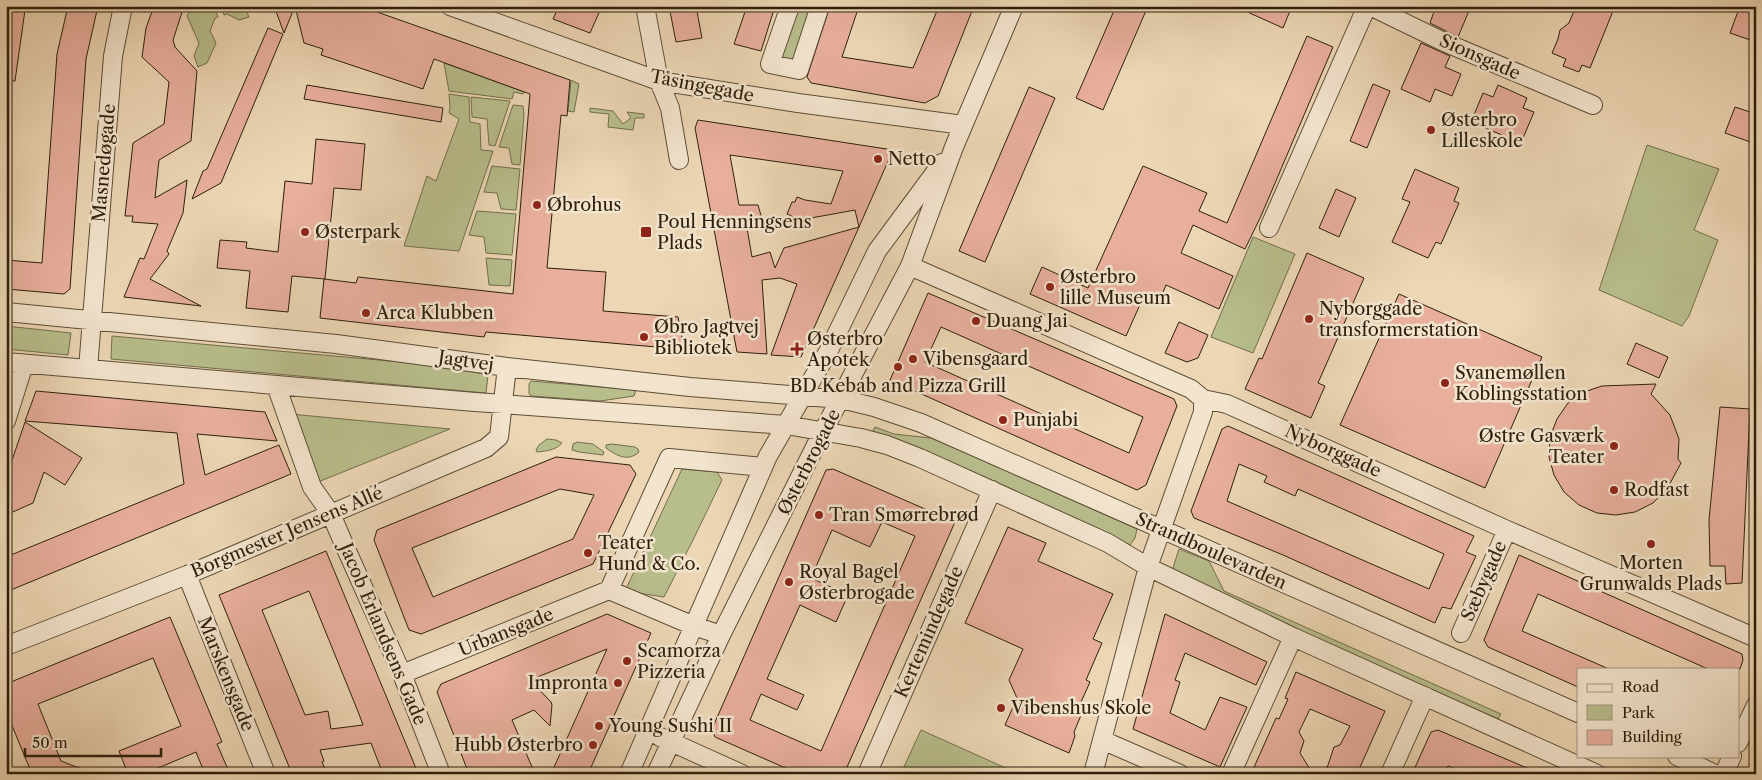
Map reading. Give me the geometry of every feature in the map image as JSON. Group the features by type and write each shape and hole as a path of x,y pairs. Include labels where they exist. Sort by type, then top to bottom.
{"street":[{"name":"Masnedøgade","path":"91,320 113,56 123,6"},
{"path":"645,6 659,81 670,108 679,160"},
{"path":"790,6 770,64 799,70 820,6"},
{"name":"Østerbrogade","path":"656,774 721,635 910,266 954,147 1014,6"},
{"name":"Sionsgade","path":"1269,228 1368,6 1444,42 1592,105"},
{"name":"Tåsingegade","path":"459,8 659,81 798,103 963,125"},
{"name":"Østerbrogade","path":"629,774 763,467 829,350 878,250 954,147"},
{"name":"Nyborggade","path":"910,266 1191,389 1204,399 1227,404 1507,530 1756,638"},
{"name":"Jagtvej","path":"6,312 336,344 507,367 690,387 841,399"},
{"path":"88,369 91,320"},
{"path":"6,421 15,363 503,404 786,425"},
{"name":"Borgmester Jensens Allé","path":"6,646 187,575 486,448 499,437 507,367"},
{"name":"Jacob Erlandsens Gade","path":"276,385 312,486 331,514 402,674 441,774"},
{"name":"Strandboulevarden","path":"841,399 874,407 921,423 1577,713"},
{"path":"1093,774 1148,567 1203,412 1204,399"},
{"name":"Strandboulevarden","path":"786,425 862,438 887,445 920,458 1108,543 1148,567 1293,637 1425,696 1562,766 1597,774"},
{"path":"721,635 694,626 610,590 670,458 763,467"},
{"name":"Kertemindegade","path":"867,774 992,490"},
{"name":"Sæbygade","path":"1460,633 1507,530"},
{"name":"Marskensgade","path":"187,575 266,774"},
{"name":"Urbansgade","path":"402,674 610,590"},
{"path":"1231,774 1293,637"},
{"path":"1390,774 1425,696"},
{"path":"1740,738 1756,705"},
{"path":"648,731 742,774"},
{"path":"1102,740 1180,774"},
{"path":"1681,758 1715,774"},
{"path":"1724,774 1731,758"}],"green space":[{"path":"195,6 214,6 218,17 215,18 210,31 216,43 207,63 198,67 194,56 199,43 187,16 191,8"},
{"path":"221,6 235,6 239,8 244,6 249,17 239,20 227,14 224,15"},
{"path":"794,6 813,6 796,57 792,61 780,58"},
{"path":"444,63 524,92 523,94 514,92 512,99 449,91"},
{"path":"571,80 579,84 574,112 568,111"},
{"path":"449,94 469,97 470,122 480,124 481,150 493,151 459,251 404,246 427,176 436,181 459,119 449,113"},
{"path":"471,97 510,101 495,146 489,145 487,119 472,117"},
{"path":"513,105 523,106 520,165 512,164 509,148 499,147"},
{"path":"590,108 613,111 623,124 631,118 627,112 644,114 644,118 635,118 633,130 608,127 609,114 590,112"},
{"path":"1647,145 1719,169 1694,230 1718,240 1689,316 1682,326 1599,290"},
{"path":"492,166 520,169 516,210 501,209 497,193 484,192"},
{"path":"477,211 516,214 512,255 486,253 484,237 469,235"},
{"path":"1253,237 1295,254 1253,353 1211,337"},
{"path":"486,258 512,260 510,286 489,285"},
{"path":"6,326 71,333 68,355 6,349"},
{"path":"112,336 445,366 488,375 486,393 111,359"},
{"path":"531,381 636,390 634,396 600,401 531,396 529,394 529,384"},
{"path":"290,414 450,429 318,482"},
{"path":"875,427 894,434 931,438 943,443 1137,529 1135,538 1130,545 1095,527 920,448 872,432"},
{"path":"547,439 562,443 554,449 537,452 536,450 539,445"},
{"path":"577,442 593,444 604,452 603,455 572,450 573,444"},
{"path":"606,445 635,447 639,452 631,457 622,457 606,448"},
{"path":"682,469 717,472 722,480 664,597 625,591"},
{"path":"1179,549 1209,561 1224,591 1501,714 1498,719 1252,611 1172,571"},
{"path":"921,730 1019,774 913,774 903,769"}],"building":[{"path":"68,6 98,6 86,59 70,289 64,294 6,289 6,260 42,263 57,54"},
{"path":"154,6 184,6 173,40 175,47 197,71 191,141 159,160 155,198 187,180 183,213 167,251 169,254 150,279 201,306 124,297 140,258 144,259 158,224 132,222 133,216 125,216 133,143 164,124 169,82 142,57 146,28"},
{"path":"274,6 295,6 284,33"},
{"path":"295,6 360,6 570,80 567,116 561,115 547,268 606,272 603,311 678,317 683,343 679,349 486,332 484,337 320,318 324,279 356,283 358,277 513,294 530,94 434,59 423,89 321,55 323,49 304,43"},
{"path":"559,6 602,6 590,33 553,19"},
{"path":"669,6 696,6 702,38 676,42"},
{"path":"747,6 775,6 761,51 734,44"},
{"path":"830,6 859,6 842,57 913,68 939,6 974,6 938,96 925,103 811,83 807,77"},
{"path":"1116,6 1148,6 1103,110 1076,98"},
{"path":"1234,6 1292,6 1283,28"},
{"path":"1436,6 1471,6 1458,37 1430,23"},
{"path":"1576,6 1615,6 1590,68 1582,65 1579,72 1563,66 1566,59 1552,53 1560,30 1569,23"},
{"path":"1740,6 1756,11 1756,42 1730,33"},
{"path":"6,7 25,10 15,81 6,80"},
{"path":"268,28 283,34 221,183 192,199 203,171 207,169"},
{"path":"1307,36 1333,47 1245,249 1193,225 1181,253 1233,276 1219,309 1166,285 1157,306 1142,300 1126,336 1030,294 1042,267 1088,288 1143,166 1207,193 1199,211 1227,223"},
{"path":"1421,43 1450,56 1445,67 1461,74 1452,96 1435,89 1430,102 1401,89"},
{"path":"1373,84 1390,91 1367,148 1350,141"},
{"path":"307,85 443,108 441,122 304,99"},
{"path":"1498,85 1527,98 1523,108 1534,112 1521,143 1471,122 1483,93 1493,97"},
{"path":"1029,87 1055,98 985,262 959,251"},
{"path":"1735,107 1756,114 1756,144 1725,133"},
{"path":"698,120 893,150 859,227 801,357 771,355 797,284 780,278 762,280 767,354 737,352 695,128","holes":["730,155 843,171 831,204 797,197 795,202 792,202 787,214 800,220 855,210 859,227 784,248 775,268 770,252 752,257 747,228 764,226 758,205 739,205"]},
{"name":"Østerpark","path":"316,139 365,144 361,190 334,188 325,279 292,276 288,312 246,308 250,271 217,268 220,240 247,242 246,248 278,252 285,181 312,184"},
{"path":"1415,169 1459,188 1454,201 1459,203 1441,244 1436,242 1428,258 1392,242 1410,202 1402,199"},
{"path":"1336,189 1356,198 1339,237 1319,228"},
{"name":"Nyborggade transformerstation","path":"1307,253 1364,278 1318,383 1325,386 1311,418 1245,389 1259,358 1262,359"},
{"path":"928,293 1174,399 1177,406 1146,485 1137,490 890,380","holes":["941,327 1143,417 1129,453 925,362"]},
{"name":"Svanemøllen Koblingsstation","path":"1399,294 1542,357 1485,488 1340,425"},
{"path":"1179,322 1208,335 1198,358 1187,362 1165,353"},
{"path":"1636,343 1668,357 1659,378 1627,364"},
{"name":"Østre Gasværk Teater","path":"1656,384 1651,394 1670,415 1679,439 1678,459 1681,463 1667,489 1653,503 1635,512 1616,515 1597,513 1579,505 1564,492 1554,475 1549,457 1550,437 1557,419 1568,403 1584,392 1602,386"},
{"path":"36,391 265,412 277,441 197,434 205,475 279,445 291,474 6,592 6,557 184,484 177,433 25,421"},
{"path":"1720,407 1750,409 1742,583 1726,584 1725,566 1710,566 1709,520"},
{"path":"25,422 82,458 65,485 44,472 33,503 6,515 6,478"},
{"path":"1228,426 1474,536 1466,552 1476,556 1451,609 1442,607 1435,623 1283,555 1194,518 1191,511 1222,429","holes":["1239,464 1267,476 1264,482 1295,496 1298,489 1444,554 1429,589 1227,501"]},
{"path":"556,457 630,465 636,474 593,564 421,634 409,630 374,540 377,530","holes":["560,489 594,495 573,539 433,597 412,548"]},
{"path":"833,469 955,522 844,774 799,774 715,737 712,729 826,470","holes":["882,522 915,536 821,751 750,720 761,694 797,710 804,695 767,679 800,605 836,622 848,595 811,578 832,530 870,547"]},
{"path":"1008,527 1046,543 1038,561 1113,594 1093,639 1102,643 1086,680 1090,682 1081,702 1084,708 1074,732 1075,736 1069,753 1005,725 1017,698 1009,680 1023,649 965,623"},
{"path":"326,551 418,774 383,774 371,743 320,750 324,761 322,762 325,774 292,774 219,595","holes":["309,591 363,725 331,729 328,711 305,715 262,610"]},
{"path":"1519,555 1742,654 1743,660 1740,669 1706,668 1538,594 1522,631 1607,668 1577,668 1577,687 1488,647 1484,640"},
{"path":"607,614 651,633 588,774 551,774 607,649 530,680 552,705 550,726 534,710 512,720 535,774 469,774 437,692 441,684"},
{"path":"1165,614 1267,662 1256,685 1185,653 1175,680 1180,682 1170,713 1205,730 1220,697 1247,707 1220,767 1133,729"},
{"path":"170,617 222,742 217,744 230,774 205,774 196,752 144,774 128,774 119,751 181,726 153,658 38,704 61,761 92,773 32,774 6,711 6,684"},
{"path":"1296,672 1385,711 1357,774 1325,774 1334,747 1340,745 1350,726 1310,709 1299,732 1304,741 1300,753 1313,774 1251,774 1276,718 1279,719 1288,699 1285,698"},
{"path":"1438,730 1541,774 1466,774 1448,766 1444,774 1412,774 1431,732"}],"place":[{"name":"Østerbro Lilleskole","path":"1431,130"},
{"name":"Netto","path":"878,159"},
{"name":"Øbrohus","path":"537,205"},
{"name":"Østerpark","path":"305,232"},
{"name":"Poul Henningsens Plads","path":"646,232"},
{"name":"Østerbro lille Museum","path":"1050,287"},
{"name":"Arca Klubben","path":"366,313"},
{"name":"Nyborggade transformerstation","path":"1309,319"},
{"name":"Duang Jai","path":"976,321"},
{"name":"Øbro Jagtvej Bibliotek","path":"644,337"},
{"name":"Østerbro Apotek","path":"797,349"},
{"name":"Vibensgaard","path":"913,359"},
{"name":"BD Kebab and Pizza Grill","path":"898,367"},
{"name":"Svanemøllen Koblingsstation","path":"1445,383"},
{"name":"Punjabi","path":"1003,420"},
{"name":"Østre Gasværk Teater","path":"1614,446"},
{"name":"Rodfast","path":"1614,490"},
{"name":"Tran Smørrebrød","path":"819,515"},
{"name":"Morten Grunwalds Plads","path":"1651,544"},
{"name":"Teater Hund & Co.","path":"588,553"},
{"name":"Royal Bagel Østerbrogade","path":"789,582"},
{"name":"Scamorza Pizzeria","path":"627,661"},
{"name":"Impronta","path":"618,683"},
{"name":"Vibenshus Skole","path":"1001,708"},
{"name":"Young Sushi II","path":"599,726"},
{"name":"Hubb Østerbro","path":"593,745"}]}
